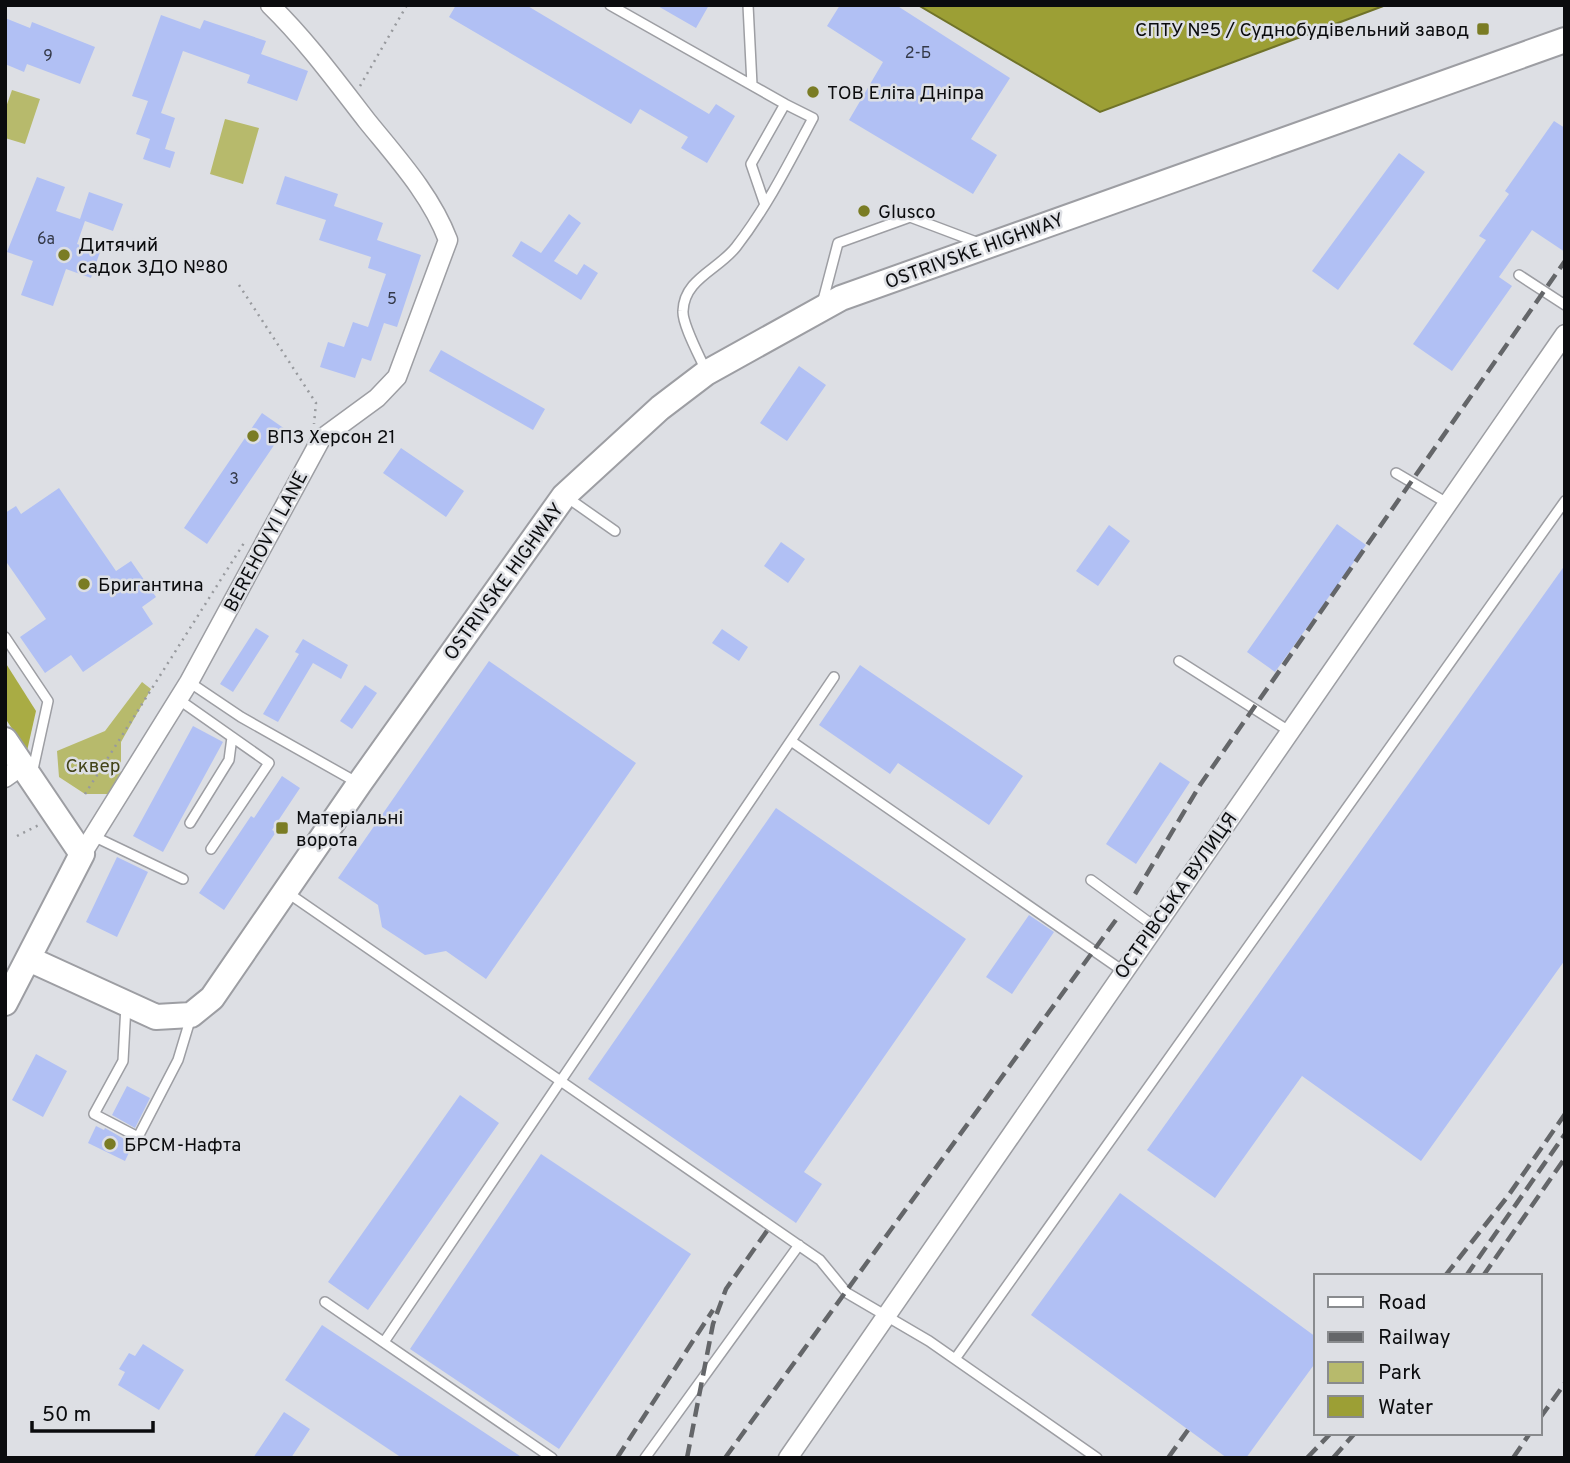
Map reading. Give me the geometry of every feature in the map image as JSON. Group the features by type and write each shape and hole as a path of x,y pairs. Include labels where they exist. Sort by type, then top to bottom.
{"street":[{"name":"BEREHOVYI LANE","path":"88,845 189,682 321,439 377,398 397,377 448,240 433,207 295,29 270,5"},
{"name":"OSTRIVSKE HIGHWAY","path":"191,1015 212,998 359,784 564,496 660,408 706,373 821,308 984,245 1499,66 1565,40"},
{"name":"ОСТРІВСЬКА ВУЛИЦЯ","path":"788,1458 1565,334"},
{"path":"5,740 20,774 88,845 5,1003"},
{"path":"29,958 156,1017 191,1015"}],"lane":[{"path":"610,5 813,118 777,190 764,202 735,249 688,288 682,313 706,373"},
{"path":"748,5 752,85"},
{"path":"764,202 751,164 785,104"},
{"path":"821,308 838,243 910,217 984,245"},
{"path":"1519,275 1565,306"},
{"path":"1396,472 1447,503"},
{"path":"564,496 615,531"},
{"path":"955,1359 1565,501"},
{"path":"5,637 48,701 20,774"},
{"path":"1179,661 1289,731"},
{"path":"384,1342 834,677"},
{"path":"189,682 241,717 359,784"},
{"path":"178,699 269,763 211,849"},
{"path":"190,823 229,760 232,737"},
{"path":"791,741 1123,971"},
{"path":"88,845 183,879"},
{"path":"1091,880 1154,926"},
{"path":"286,891 820,1260 847,1293 955,1359 1097,1458"},
{"path":"126,1003 123,1061 94,1114 138,1137 178,1060 191,1015"},
{"path":"645,1458 799,1245"},
{"path":"325,1302 552,1458"}],"path":[{"path":"351,100 407,5"},
{"path":"239,285 316,403 314,426"},
{"path":"85,794 246,540"},
{"path":"17,836 40,825"}],"green space":[{"path":"12,90 40,99 25,144 5,138 5,110"},
{"path":"225,119 259,128 243,184 210,174"},
{"name":"Сквер","path":"142,682 151,689 121,742 121,780 109,794 85,794 59,777 57,751 105,731"}],"shaded area":[{"path":"5,662 36,711 27,751 5,718"}],"water":[{"path":"918,5 1386,5 1100,112"}],"building":[{"path":"456,5 526,5 709,114 716,104 735,116 707,163 681,148 688,137 640,109 631,124 449,17"},
{"path":"656,5 709,5 696,28"},
{"path":"840,5 896,5 1010,78 971,139 997,155 973,194 849,120 883,62 827,26"},
{"path":"161,15 200,29 204,20 266,41 261,54 308,71 297,101 247,83 250,75 183,51 161,113 175,118 165,149 175,152 170,168 143,159 150,139 136,134 148,101 132,96"},
{"path":"5,18 30,28 32,22 95,47 80,84 27,64 24,72 5,64"},
{"path":"1554,121 1565,128 1565,252 1532,230 1499,277 1512,286 1452,371 1413,344 1486,240 1479,236 1509,194 1505,191"},
{"path":"1399,153 1425,172 1338,290 1312,271"},
{"path":"285,176 338,194 334,206 383,223 377,240 421,255 397,327 384,323 371,361 362,358 355,378 320,367 328,342 344,347 353,322 368,327 386,274 368,268 371,257 319,240 326,220 276,204"},
{"path":"37,177 65,187 56,211 80,219 89,192 123,204 113,231 85,221 77,244 100,252 91,278 66,269 53,306 21,295 33,261 7,252"},
{"path":"569,214 581,223 554,261 577,275 584,264 598,273 581,300 512,256 521,241 541,253"},
{"path":"441,350 545,409 533,430 429,371"},
{"path":"799,366 826,385 787,441 760,423"},
{"path":"262,413 285,429 207,544 184,528"},
{"path":"401,448 464,491 446,517 383,473"},
{"name":"Бригантина","path":"59,488 116,571 131,561 156,597 142,607 153,624 83,672 71,655 45,673 20,637 46,619 5,560 5,513 16,506 21,514"},
{"path":"1337,524 1366,545 1275,672 1247,652"},
{"path":"1109,525 1130,541 1098,586 1076,571"},
{"path":"781,542 805,559 788,583 764,566"},
{"path":"1565,565 1565,960 1421,1161 1302,1076 1215,1198 1147,1150"},
{"path":"256,628 269,636 233,692 220,684"},
{"path":"722,629 748,647 739,661 712,643"},
{"path":"303,639 348,665 341,679 313,663 278,722 263,714 299,654 295,652"},
{"path":"489,661 636,763 486,979 446,951 425,955 382,927 378,905 338,878"},
{"path":"860,665 1023,776 989,825 898,763 890,774 819,725"},
{"path":"365,685 377,693 352,729 340,721"},
{"path":"193,726 223,742 163,852 133,836"},
{"path":"1160,762 1190,782 1136,864 1106,844"},
{"path":"282,776 300,788 272,830 276,832 224,910 199,893 251,816 254,818"},
{"path":"776,808 966,939 804,1172 822,1184 796,1223 588,1079"},
{"path":"117,857 148,872 117,937 86,922"},
{"path":"1029,915 1054,932 1012,994 986,977"},
{"path":"36,1054 67,1071 43,1117 12,1100"},
{"path":"127,1086 150,1098 135,1128 112,1115"},
{"path":"460,1095 499,1123 368,1310 328,1282"},
{"name":"БРСМ-Нафта","path":"96,1126 104,1130 105,1128 133,1144 125,1161 88,1143"},
{"path":"541,1154 691,1254 559,1449 410,1349"},
{"path":"1120,1193 1314,1336 1314,1365 1246,1458 1227,1458 1031,1315"},
{"path":"322,1325 523,1458 402,1458 285,1380"},
{"path":"143,1344 184,1370 159,1410 118,1385 125,1372 119,1369 129,1353 135,1356"},
{"path":"284,1412 310,1429 291,1458 253,1458"}],"railway":[{"path":"1135,894 1200,785 1565,261"},
{"path":"725,1458 1118,917"},
{"path":"1447,1274 1508,1196 1565,1114"},
{"path":"1467,1274 1565,1134"},
{"path":"1484,1274 1565,1158"},
{"path":"687,1458 713,1324 726,1289 769,1228"},
{"path":"617,1458 713,1310"},
{"path":"1542,1415 1565,1383"},
{"path":"1168,1458 1188,1430"},
{"path":"1307,1458 1329,1435"},
{"path":"1333,1458 1353,1435"},
{"path":"1513,1458 1529,1435"}],"place":[{"name":"СПТУ №5 / Суднобудівельний завод","path":"1483,29"},
{"name":"ТОВ Еліта Дніпра","path":"813,92"},
{"name":"Glusco","path":"864,211"},
{"name":"Дитячий садок ЗДО №80","path":"64,255"},
{"name":"ВПЗ Херсон 21","path":"253,436"},
{"name":"Бригантина","path":"84,584"},
{"name":"Матеріальні ворота","path":"282,828"},
{"name":"БРСМ-Нафта","path":"110,1144"}]}
